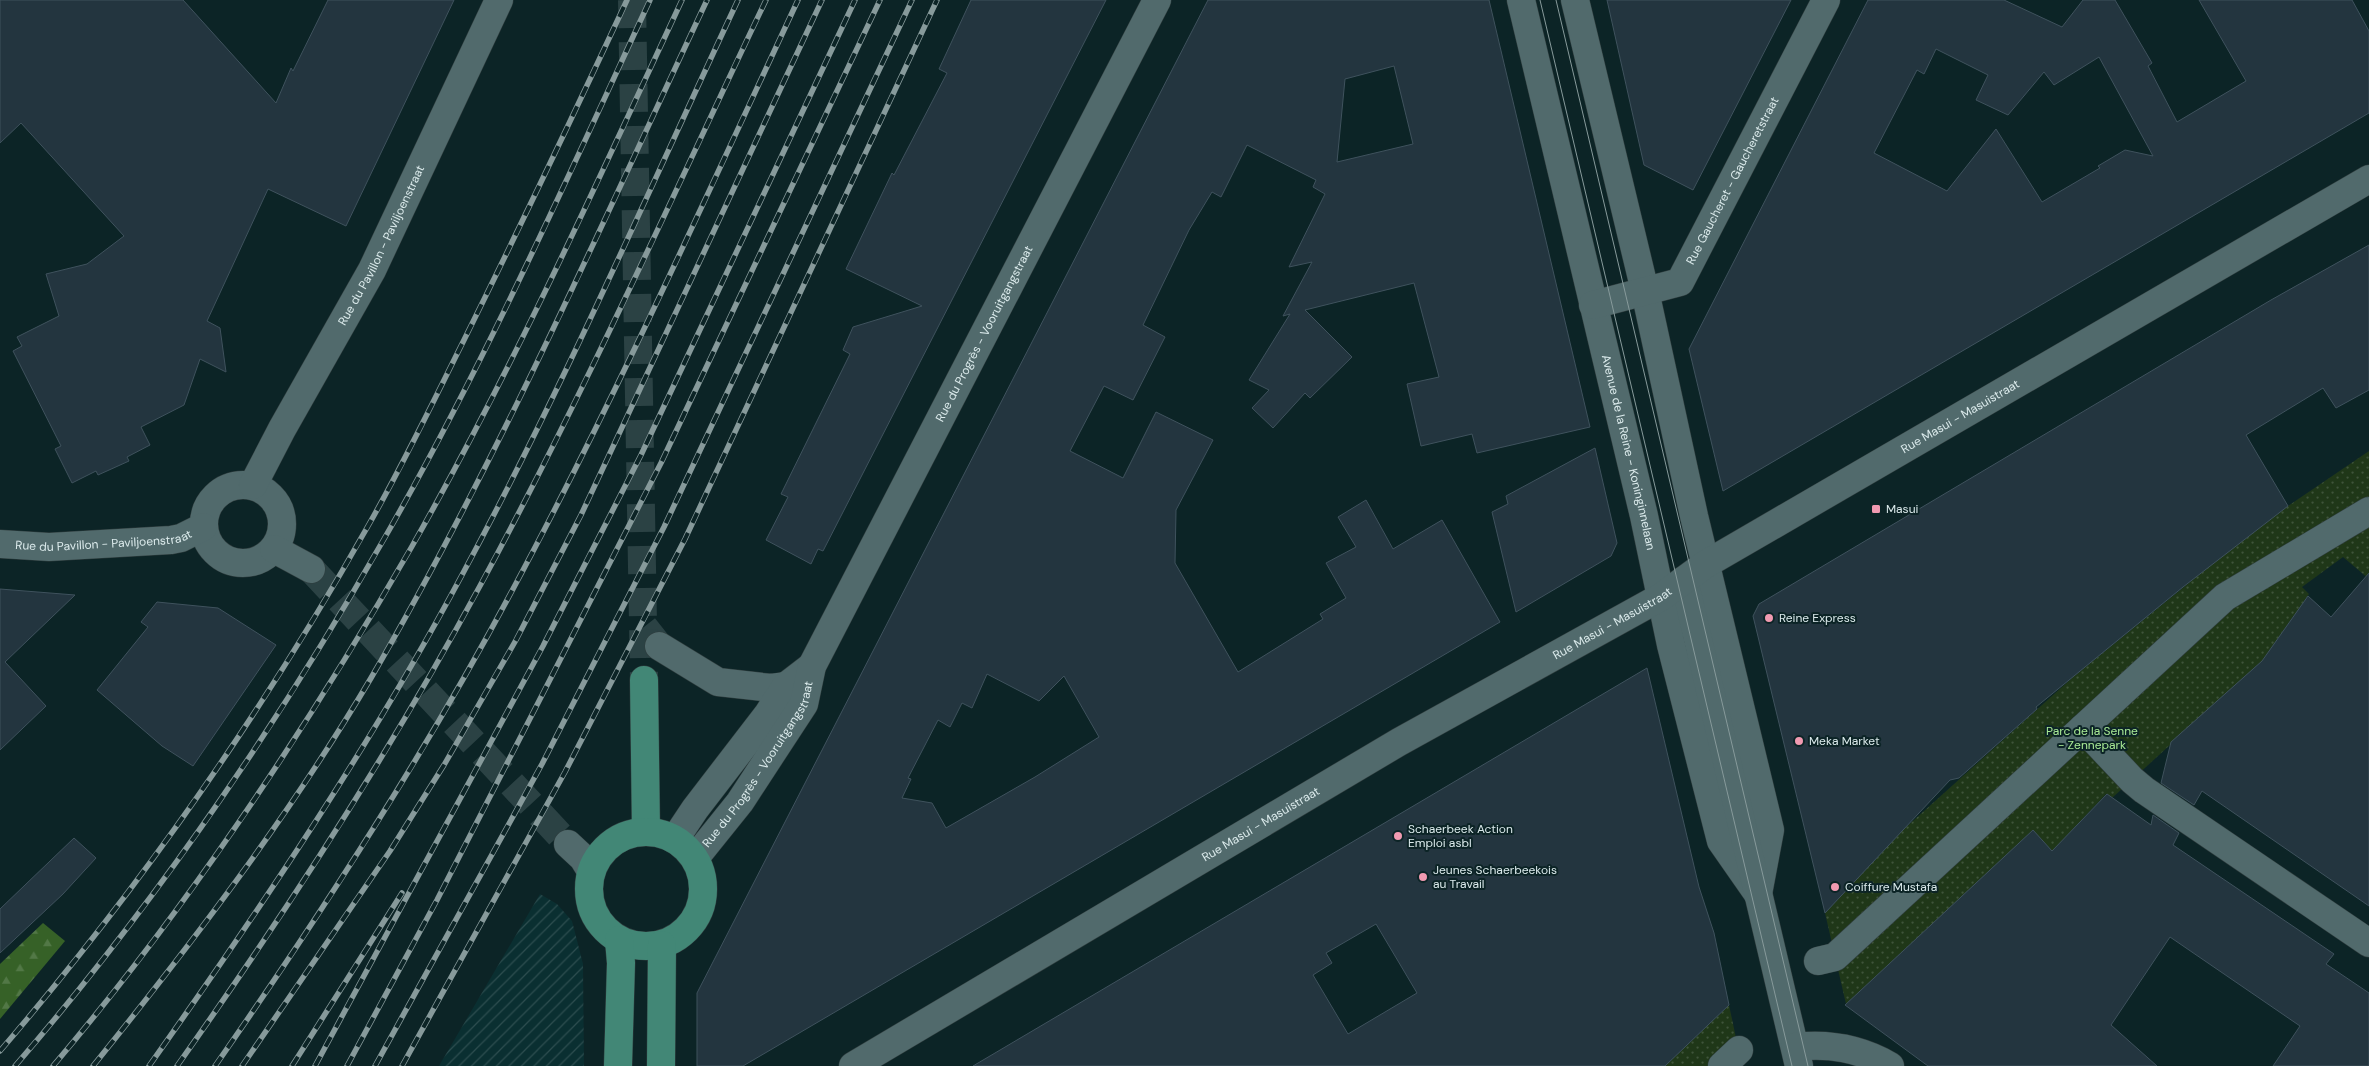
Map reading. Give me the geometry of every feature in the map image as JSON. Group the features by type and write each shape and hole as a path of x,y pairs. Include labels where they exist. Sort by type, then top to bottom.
{"main road":[{"path":"644,680 646,831"},
{"path":"646,831 675,839 695,858 702,875 704,893 700,910 685,931 662,945 640,947 619,940 598,922 589,897 591,871 603,850 622,836 646,831"},
{"path":"618,1066 621,963 619,940"},
{"path":"661,1066 662,945"}],"street":[{"name":"Rue du Pavillon - Paviljoenstraat","path":"253,485 282,429 372,270 499,0"},
{"name":"Rue du Progrès - Vooruitgangstraat","path":"695,858 740,802 804,704 812,666 1157,0"},
{"name":"Avenue de la Reine - Koninginnelaan","path":"1521,0 1671,646 1721,841 1758,894"},
{"name":"Avenue de la Reine - Koninginnelaan","path":"1575,0 1645,290 1706,564 1770,830 1758,894"},
{"name":"Rue Gaucheret - Gaucheretstraat","path":"1593,304 1680,282 1826,0"},
{"name":"Rue Masui - Masuistraat","path":"853,1066 1399,742 1661,597 1706,564 2369,179"},
{"path":"234,485 253,485 268,492 278,504 283,519 282,534 274,548 262,559 247,563 232,562 218,554 208,542 203,527 206,509 217,493 234,485"},
{"path":"1818,961 1835,957 2225,597 2369,511"},
{"name":"Rue du Pavillon - Paviljoenstraat","path":"0,544 49,546 171,540 181,538 203,527"},
{"path":"274,548 312,569"},
{"name":"Avenue de la Reine - Koninginnelaan","path":"1684,580 1797,1057"},
{"path":"659,646 718,682 772,688 786,686"},
{"name":"Rue du Progrès - Vooruitgangstraat","path":"675,839 695,809 768,714 786,686 812,666"},
{"path":"2083,728 2132,780 2369,943"},
{"path":"568,844 583,858 591,871"},
{"path":"1797,1057 1821,1045 1860,1051 1890,1066"}],"shaded area":[{"path":"540,894 557,904 572,921 583,964 584,1066 439,1066"}],"green space":[{"name":"Parc de la Senne - Zennepark","path":"2369,451 2369,579 2343,557 2302,587 2309,594 2262,661 2112,798 2106,794 2058,845 2065,865 2033,830 1846,1004 1825,913 1904,829 2072,678 2211,565 2288,506"},
{"path":"43,923 65,941 0,1019 0,964"},
{"path":"1729,1005 1742,1066 1665,1066 1723,1011"}],"building":[{"path":"0,0 183,0 276,103 291,68 293,71 328,0 454,0 346,226 268,189 207,321 220,328 226,372 200,359 184,405 141,427 150,445 127,457 129,461 98,475 96,471 72,483 55,449 61,446 13,351 22,346 17,337 59,316 46,274 87,264 124,236 21,123 0,143"},
{"path":"971,0 1106,0 823,551 818,549 811,564 766,540 788,497 781,494 850,354 843,350 853,327 922,306 846,269 892,173 894,175 947,73 939,69"},
{"path":"1208,0 1489,0 1590,427 1477,453 1472,434 1421,446 1407,384 1439,377 1414,283 1305,310 1352,357 1310,398 1305,393 1273,428 1252,408 1269,390 1249,380 1290,314 1283,316 1312,262 1289,267 1325,194 1313,187 1316,180 1247,145 1221,197 1212,192 1189,230 1143,325 1165,337 1133,400 1104,386 1070,451 1123,478 1156,412 1213,440 1176,510 1175,563 1238,672 1323,619 1320,614 1346,598 1326,563 1356,547 1338,517 1366,500 1393,549 1442,520 1500,622 743,1066 697,1066 697,993","holes":["1394,66 1413,144 1337,162 1345,79","987,674 1039,701 1064,676 1099,737 1035,777 946,828 932,803 902,798 911,779 908,778 938,720 950,727 962,703 972,708"]},
{"path":"1607,0 1791,0 1693,190 1644,165"},
{"path":"1868,0 2004,0 2062,27 2083,0 2115,0 2152,63 2148,66 2177,122 2246,81 2199,0 2352,0 2369,31 2369,113 1723,491 1689,349","holes":["1936,49 1988,75 1976,100 2008,115 2044,72 2054,85 2099,57 2153,156 2125,150 2098,166 2100,168 2042,202 1996,129 1947,191 1874,153 1917,70 1924,74"]},
{"path":"2369,245 2369,390 2336,408 2323,388 2246,435 2288,506 2183,587 2036,707 2037,709 1959,778 1950,780 1825,913 1753,616 1759,604 2271,300"},
{"path":"1595,448 1617,543 1611,556 1516,612 1492,512 1508,504 1506,496"},
{"path":"2369,573 2369,906 2202,791 2194,805 2161,783 2171,742 2262,661 2308,596 2331,617"},
{"path":"0,589 75,595 5,662 46,706 0,750"},
{"path":"157,602 218,608 276,645 193,766 162,746 97,690 148,627 141,622"},
{"path":"1647,668 1699,887 1714,933 1729,1005 1665,1066 973,1066","holes":["1376,924 1417,993 1348,1034 1313,975 1332,963 1326,953"]},
{"path":"2107,794 2151,825 2153,815 2179,833 2173,845 2334,954 2326,964 2369,993 2369,1066 2273,1066 2300,1026 2170,937 2111,1025 2157,1066 1928,1066 1845,1005 2033,830 2052,851"},
{"path":"74,838 96,858 63,894 0,953 0,909"}],"tunnel":[{"path":"632,0 644,680"},
{"path":"311,569 568,844"},
{"path":"644,627 659,646"}],"tram line":[{"path":"1540,0 1792,1066"},
{"path":"1556,0 1808,1066"}],"railway":[{"path":"0,1051 101,927 197,798 286,664 328,595 381,503 485,298 627,0"},
{"path":"15,1066 67,1004 166,877 257,745 343,609 421,473 490,340 650,0"},
{"path":"53,1066 152,943 244,815 371,616 411,548 484,414 552,277 682,0"},
{"path":"93,1066 204,925 239,877 307,779 371,678 418,596 505,428 707,0"},
{"path":"149,1066 232,947 353,763 462,575 570,362 738,0"},
{"path":"177,1066 258,949 337,829 447,646 556,440 766,0"},
{"path":"215,1066 371,832 444,712 513,589 624,370 798,0"},
{"path":"242,1066 390,851 444,765 516,640 581,515 822,0"},
{"path":"315,1066 543,646 641,455 855,0"},
{"path":"347,1066 437,900 661,463 880,0"},
{"path":"375,1066 542,764 664,527 912,0"},
{"path":"402,1066 565,772 685,539 937,0"},
{"path":"292,1066 402,893"}],"place":[{"name":"Masui","path":"1876,509"},
{"name":"Reine Express","path":"1769,618"},
{"name":"Meka Market","path":"1799,741"},
{"name":"Schaerbeek Action Emploi asbl","path":"1398,836"},
{"name":"Jeunes Schaerbeekois au Travail","path":"1423,877"},
{"name":"Coiffure Mustafa","path":"1835,887"}]}
